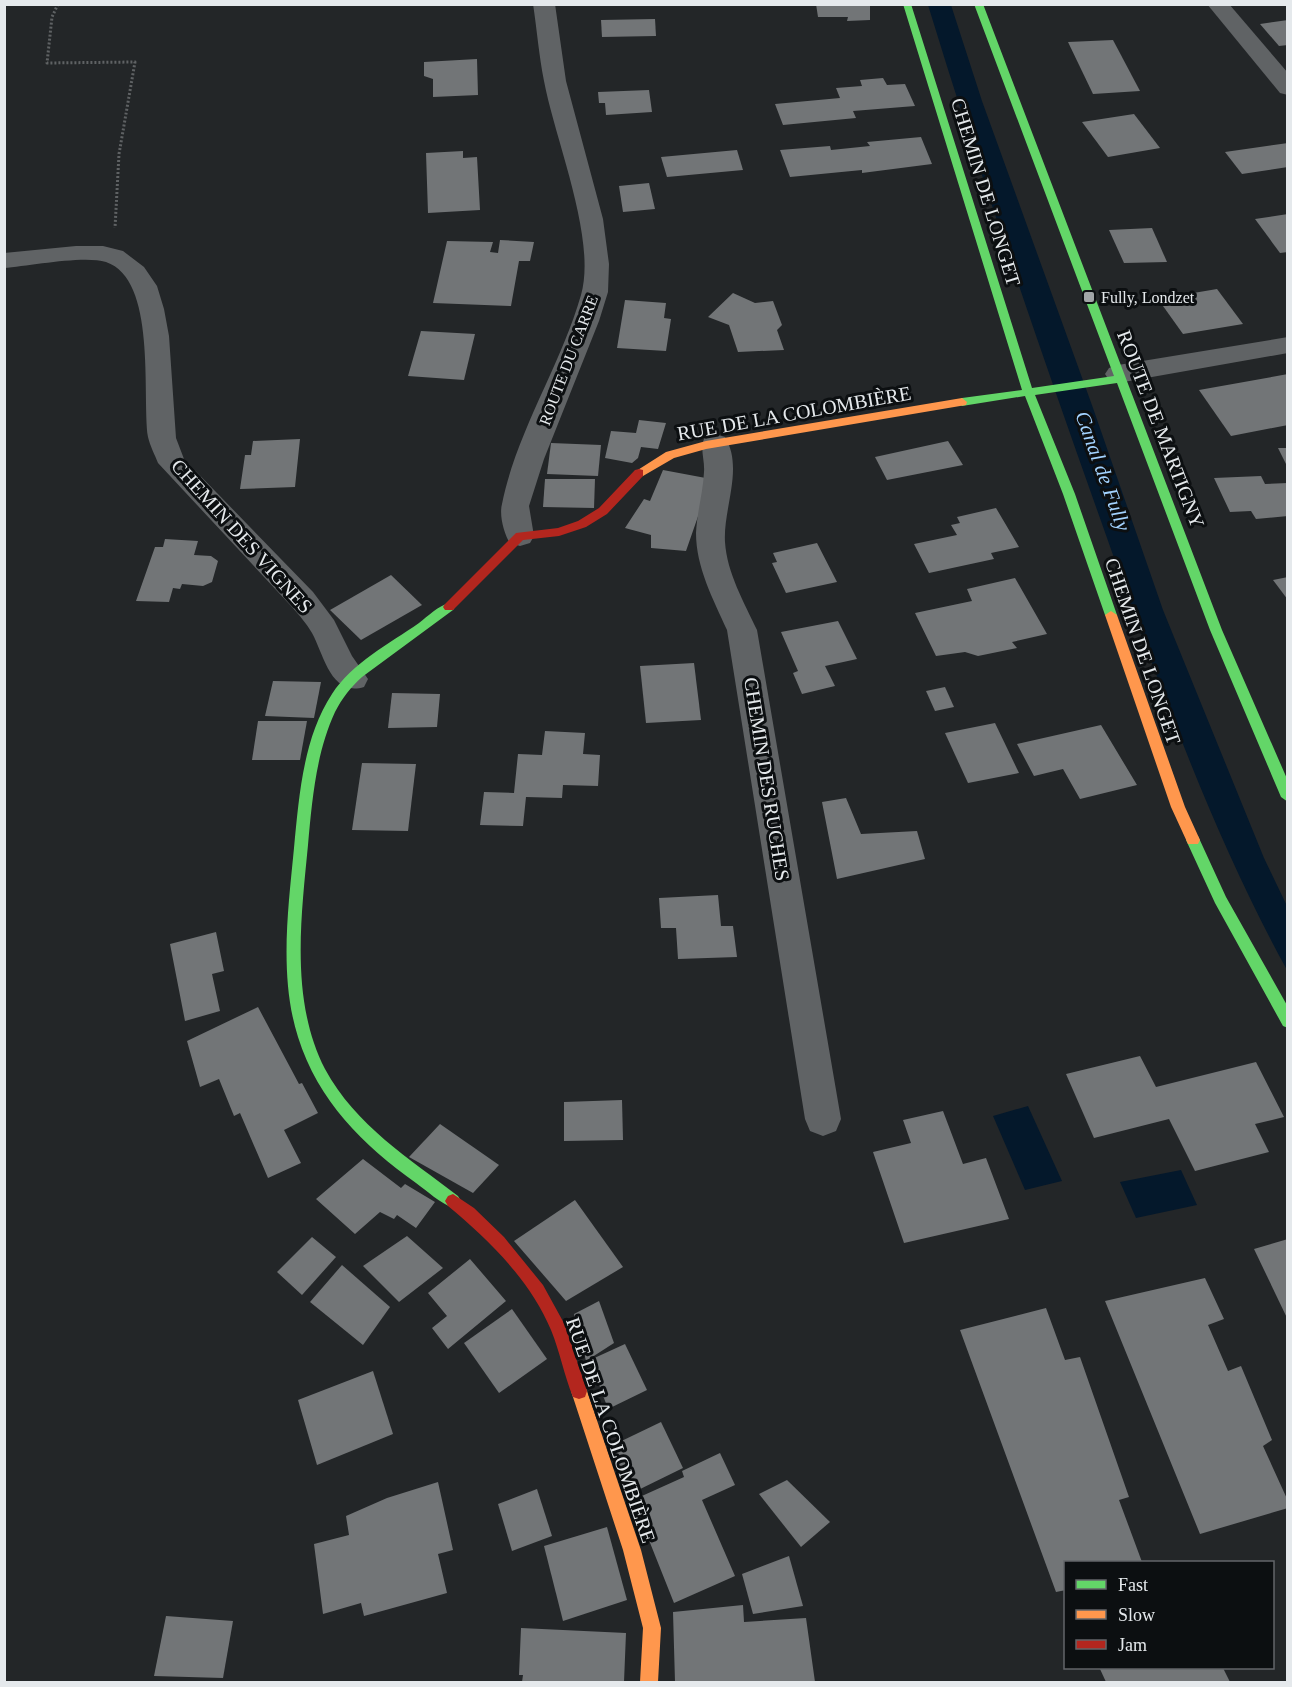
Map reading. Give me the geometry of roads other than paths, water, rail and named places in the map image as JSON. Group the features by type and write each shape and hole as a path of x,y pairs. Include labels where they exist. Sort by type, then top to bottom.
{"street":[{"name":"ROUTE DU CARRE","path":"520,536 515,506 530,459 586,321 595,292 597,264 591,219 555,81 544,4"},
{"name":"CHEMIN DE LONGET","path":"907,4 1029,391 1069,494 1178,807 1221,899 1287,1022"},
{"name":"ROUTE DE MARTIGNY","path":"978,4 1112,378 1287,797"},
{"path":"1216,4 1287,88"},
{"name":"CHEMIN DES VIGNES","path":"4,261 82,254 113,255 135,271 144,285 154,314 162,440 172,463 276,571 321,622 339,665 353,679"},
{"path":"1112,378 1287,345"},
{"name":"RUE DE LA COLOMBIÈRE","path":"649,1683 652,1628 632,1550 557,1325 539,1293 489,1234 441,1191 378,1147 347,1114 310,1052 294,993 292,935 297,878 313,769 325,726 336,699 353,679 422,628 502,557 520,536 560,533 579,527 597,517 644,468 682,450 1112,378"},
{"name":"CHEMIN DES RUCHES","path":"715,443 720,458 711,543 719,578 742,630 823,1119"}],"water":[{"name":"Canal de Fully","path":"928,5 951,5 982,101 1163,610 1264,858 1287,906 1287,970 1208,806 1163,692 1033,328"},
{"path":"1028,1106 1062,1181 1025,1190 993,1116"},
{"path":"1181,1170 1197,1205 1136,1218 1120,1182"}],"place":[{"name":"Fully, Londzet","path":"1089,297"}]}
